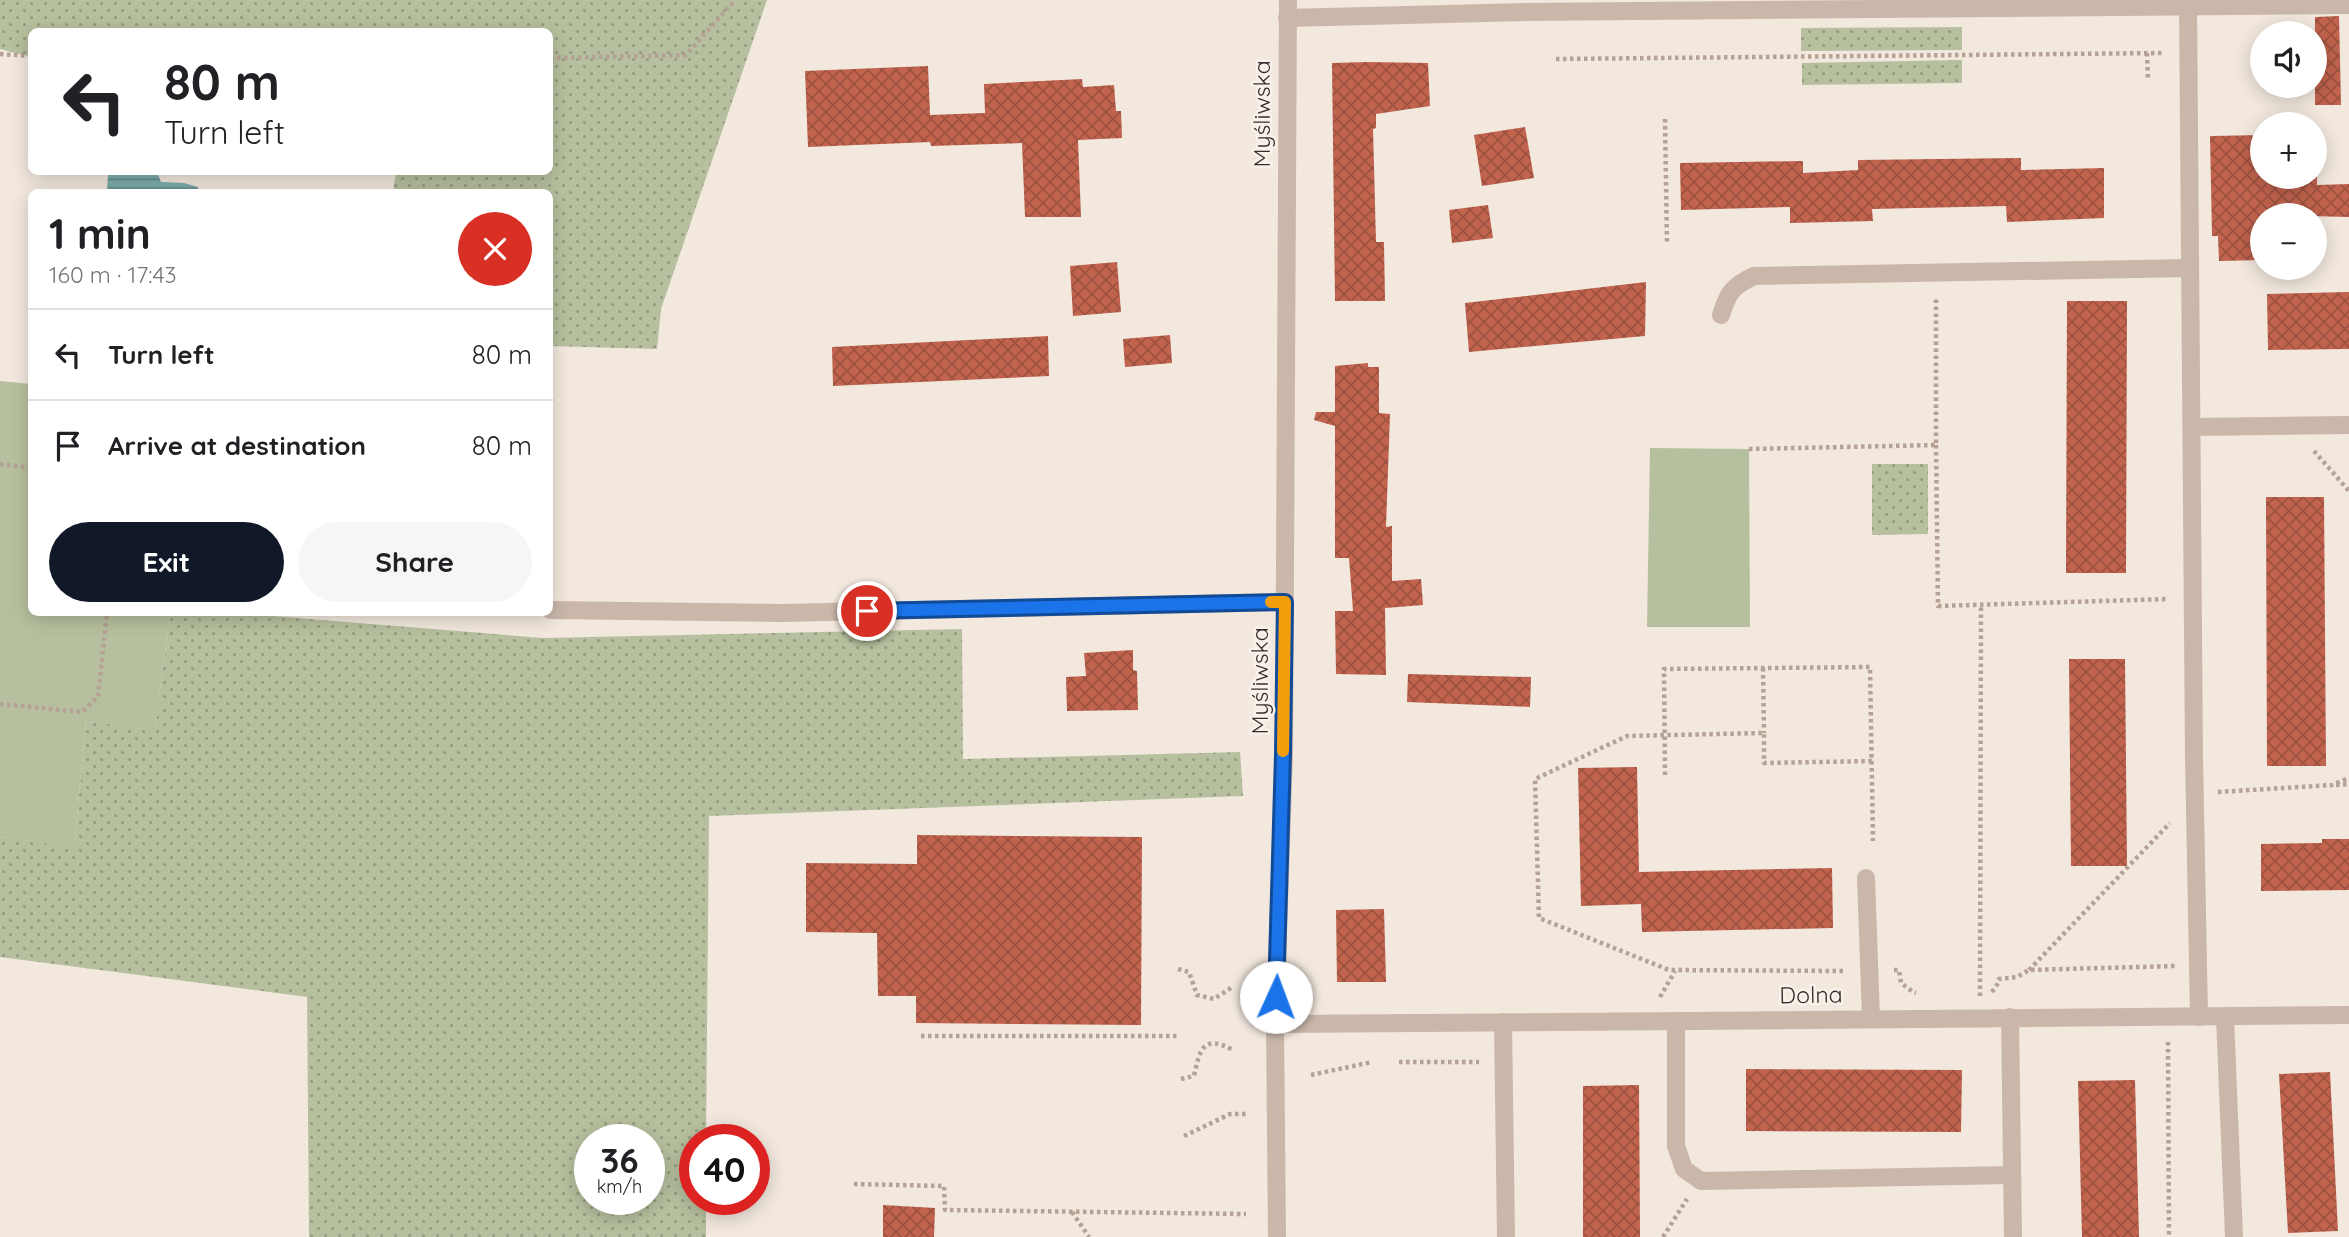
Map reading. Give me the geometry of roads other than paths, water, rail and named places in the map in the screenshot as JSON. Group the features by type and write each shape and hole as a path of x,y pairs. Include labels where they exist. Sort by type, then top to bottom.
{"street":[{"path":"1287,9 2188,2 2349,5"},
{"path":"2188,2 2199,1017"},
{"name":"Myśliwska","path":"1277,1237 1275,1024 1285,602 1287,9"},
{"path":"1721,315 1727,298 1737,284 1754,276 2190,268"},
{"path":"2192,426 2349,425"},
{"path":"553,610 783,613 1285,602"},
{"path":"1866,878 1871,1018"},
{"name":"Dolna","path":"1275,1024 1676,1023 1871,1018 2349,1015"},
{"path":"2010,1017 2013,1237"},
{"path":"2225,1017 2234,1237"},
{"path":"1503,1022 1506,1237"},
{"path":"1676,1023 1676,1146 1684,1169 1701,1181 2011,1175"}],"water":[{"path":"108,175 158,175 161,182 198,187 198,189 107,189"}]}
